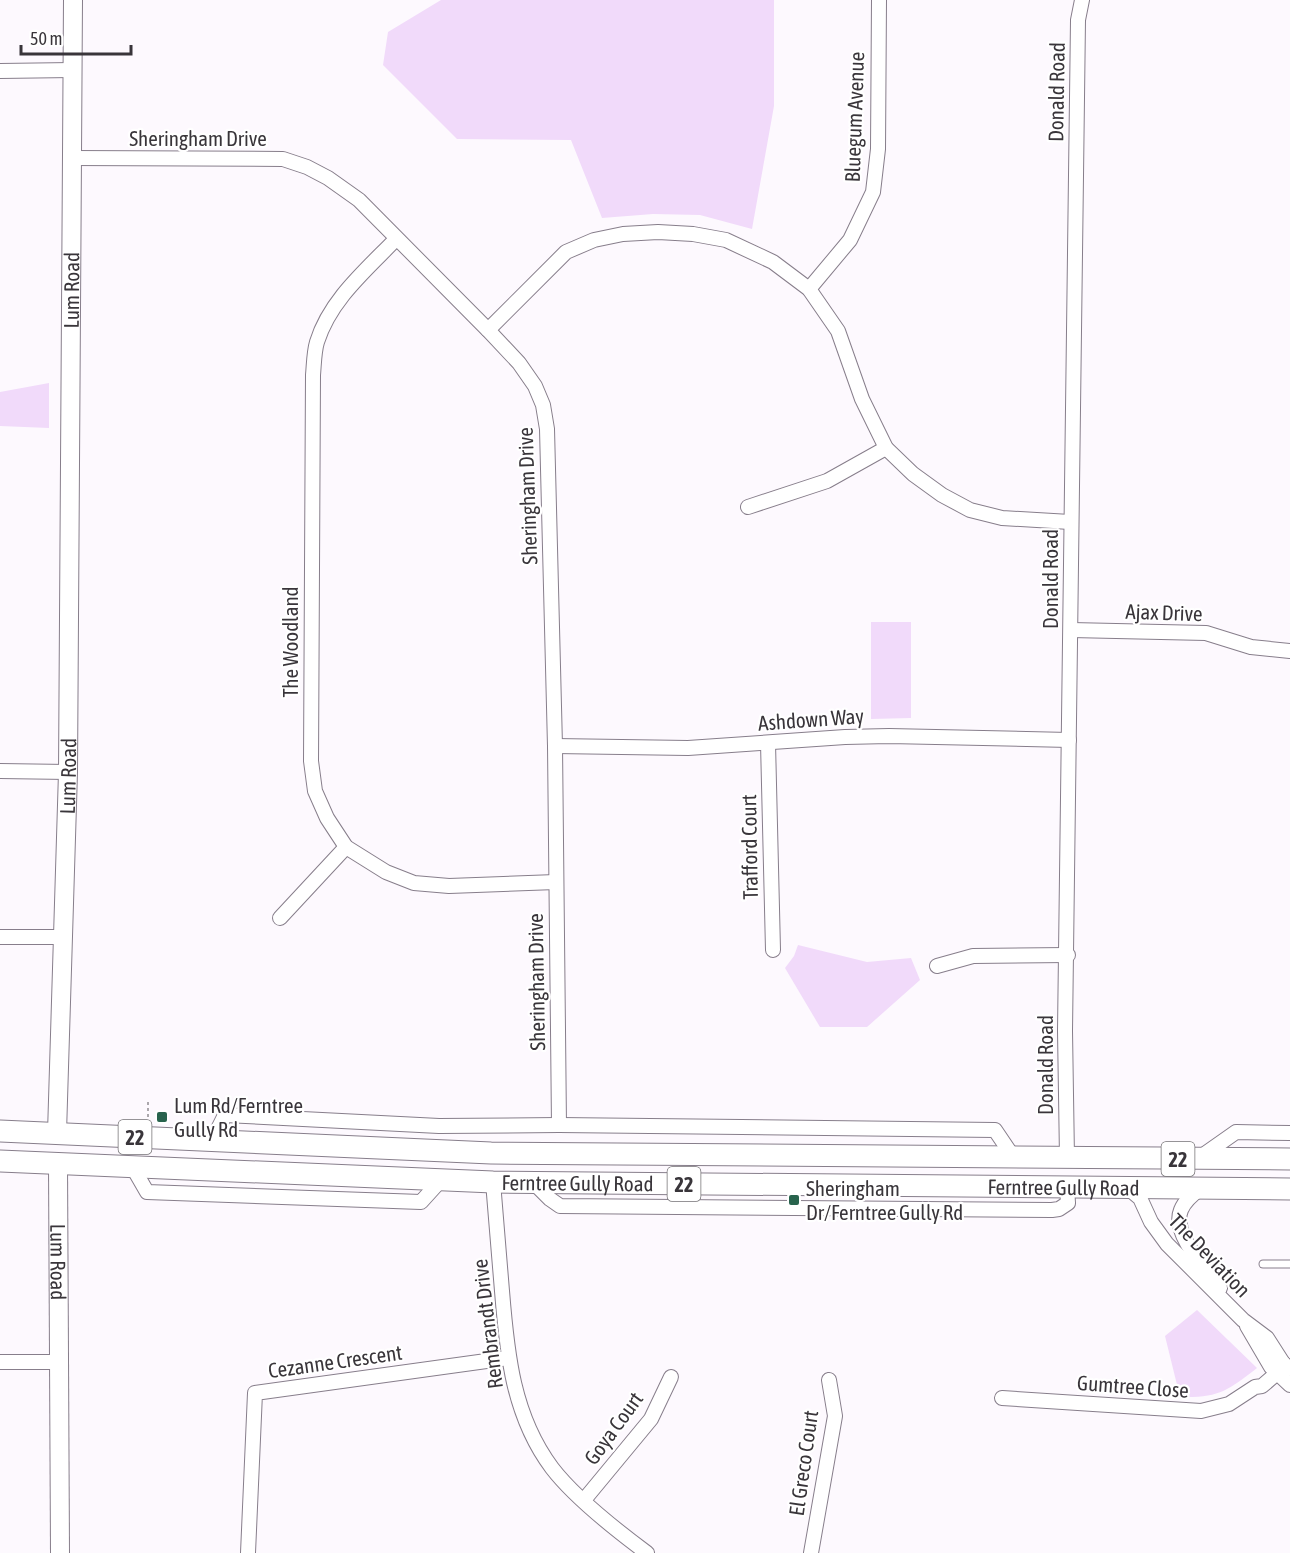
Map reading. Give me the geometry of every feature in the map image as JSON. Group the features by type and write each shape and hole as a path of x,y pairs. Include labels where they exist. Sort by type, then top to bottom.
{"main road":[{"name":"Ferntree Gully Road","path":"0,1131 491,1153 1290,1159"},
{"name":"Lum Road","path":"57,1133 58,1163"},
{"path":"211,1170 212,1141"},
{"path":"491,1153 493,1182"},
{"path":"1067,1158 1067,1187"},
{"name":"Ferntree Gully Road","path":"0,1161 440,1181 1290,1189"}],"street":[{"name":"Lum Road","path":"57,1133 68,772 73,0"},
{"name":"Bluegum Avenue","path":"809,289 850,240 873,192 878,149 879,0"},
{"name":"Donald Road","path":"1067,1158 1065,1031 1068,955 1070,522 1078,20 1082,0"},
{"path":"0,71 72,70"},
{"name":"Sheringham Drive","path":"72,158 283,159 307,166 359,200 488,330 519,363 535,386 543,405 548,429 555,746 559,1125"},
{"path":"488,330 566,252 594,240 623,234 658,232 693,234 726,240 773,262 809,289 838,331 862,399 886,448 913,474 942,495 970,510 1002,518 1070,522"},
{"name":"The Woodland","path":"396,239 339,298 325,320 316,344 313,375 310,761 315,791 327,818 346,847 386,872 414,883 449,886 556,882"},
{"path":"748,507 827,481 886,448"},
{"name":"Ajax Drive","path":"1071,630 1206,633 1251,646 1290,651"},
{"name":"Ashdown Way","path":"555,746 688,748 889,736 1069,740"},
{"name":"Trafford Court","path":"768,743 772,950"},
{"path":"0,771 68,772"},
{"path":"280,918 346,847"},
{"path":"0,937 63,937"},
{"path":"937,966 973,956 1068,955"},
{"name":"Ferntree Gully Road","path":"212,1141 225,1114 439,1126 559,1125 995,1130 1014,1158"},
{"path":"1219,1132 1290,1133"},
{"path":"1197,1159 1236,1132"},
{"name":"Lum Road","path":"58,1163 60,1553"},
{"path":"132,1166 147,1192 421,1202 440,1181"},
{"name":"Rembrandt Drive","path":"493,1182 508,1358 518,1403 533,1438 553,1469 614,1528 647,1553"},
{"path":"533,1182 560,1206 876,1209 1052,1210 1059,1209 1068,1203 1067,1187"},
{"path":"876,1186 876,1209"},
{"name":"The Deviation","path":"1128,1188 1140,1198 1151,1222 1167,1244 1244,1320 1267,1338 1290,1384"},
{"name":"The Deviation","path":"1200,1189 1190,1196 1180,1211 1181,1232 1244,1320"},
{"name":"Cezanne Crescent","path":"248,1553 255,1394 508,1358"},
{"path":"0,1362 60,1362"},
{"name":"Gumtree Close","path":"1002,1398 1201,1411 1229,1404 1255,1387 1262,1386 1280,1368"},
{"name":"Goya Court","path":"584,1500 651,1419 671,1377"},
{"name":"El Greco Court","path":"811,1553 835,1416 829,1380"}],"lane":[{"path":"1263,1264 1288,1266"}],"path":[{"path":"148,1101 148,1117"}],"shaded area":[{"path":"441,0 774,0 774,106 752,229 700,215 653,214 602,218 571,140 457,139 383,65 388,32"},
{"path":"49,383 49,428 0,426 0,392"},
{"path":"871,622 911,622 911,718 871,719"},
{"path":"798,945 867,962 911,958 920,980 867,1027 820,1027 785,968 794,956"},
{"path":"1197,1310 1257,1368 1222,1392 1204,1396 1180,1397 1165,1336"}],"place":[{"name":"Lum Rd/Ferntree Gully Rd","path":"162,1117"},
{"name":"Sheringham Dr/Ferntree Gully Rd","path":"794,1200"}]}
